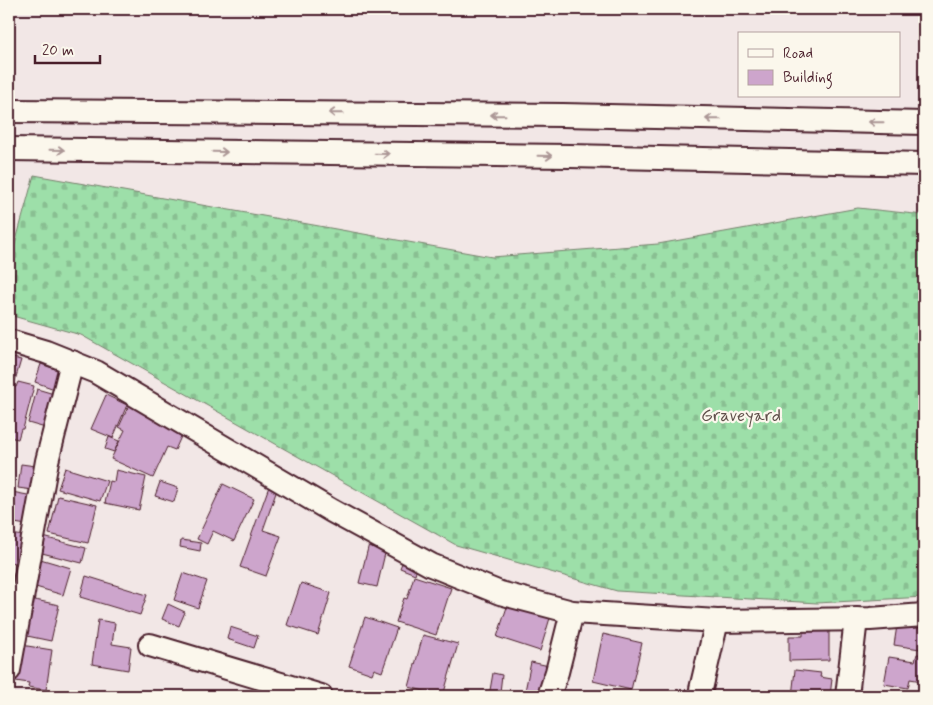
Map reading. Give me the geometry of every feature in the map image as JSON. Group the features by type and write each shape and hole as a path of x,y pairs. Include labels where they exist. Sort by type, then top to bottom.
{"street":[{"path":"9,111 563,115 924,123"},
{"path":"9,149 570,156 924,164"},
{"path":"9,342 72,362 118,385 332,511 431,565 500,593 572,612 718,621 856,619 924,615"},
{"path":"9,670 47,462 72,362"},
{"path":"549,696 572,612"},
{"path":"847,696 856,619"},
{"path":"701,689 718,621"},
{"path":"150,645 320,696"}],"green space":[{"name":"Graveyard","path":"34,175 492,257 658,244 858,208 924,215 924,597 817,603 617,591 456,545 81,335 9,315 9,266"}],"building":[{"path":"9,244 14,246 9,263"},
{"path":"9,357 21,360 14,384 9,383"},
{"path":"41,364 66,373 60,391 35,382"},
{"path":"18,382 34,386 23,429 21,429 18,439 9,437 9,386 16,387"},
{"path":"37,389 54,394 49,429 28,423"},
{"path":"106,395 127,405 113,438 91,429"},
{"path":"129,405 184,430 175,450 167,447 153,478 111,459 125,430 119,427"},
{"path":"109,437 119,441 114,452 105,449"},
{"path":"21,464 43,467 40,491 18,488"},
{"path":"65,468 107,481 100,501 58,489"},
{"path":"116,470 146,477 139,510 105,503 110,481 114,482"},
{"path":"271,481 279,484 263,530 281,536 266,576 240,567"},
{"path":"160,482 178,488 174,502 155,496"},
{"path":"223,484 254,499 234,541 213,531 207,544 197,539"},
{"path":"12,492 38,497 32,526 9,522"},
{"path":"58,496 97,505 88,543 49,534"},
{"path":"9,534 25,536 20,564 9,562"},
{"path":"43,537 86,548 82,563 38,552"},
{"path":"181,540 201,543 200,551 180,547"},
{"path":"370,540 387,545 377,587 359,583"},
{"path":"30,556 71,568 63,595 22,583"},
{"path":"404,558 419,564 415,574 400,568"},
{"path":"183,573 207,581 198,608 174,600"},
{"path":"86,576 147,595 140,615 80,597"},
{"path":"414,576 451,588 436,635 396,622 404,598 407,599"},
{"path":"9,582 14,584 9,602"},
{"path":"301,583 331,593 318,635 287,625"},
{"path":"21,597 59,605 51,641 13,633"},
{"path":"168,604 185,612 179,626 162,619"},
{"path":"508,604 550,618 540,651 497,637"},
{"path":"365,617 397,628 382,672 374,669 372,674 349,666"},
{"path":"898,619 924,623 924,643 921,643 920,649 894,645"},
{"path":"98,620 115,623 112,644 131,647 128,670 92,664"},
{"path":"230,627 258,636 254,648 227,639"},
{"path":"803,631 829,631 829,660 789,661 789,636 803,636"},
{"path":"603,634 642,643 631,690 593,681"},
{"path":"423,635 458,644 443,696 409,687"},
{"path":"9,643 52,650 46,690 28,687 29,683 9,680"},
{"path":"917,654 924,655 924,691 921,690 922,681 910,679 908,688 884,684 889,657 915,661"},
{"path":"531,662 549,666 542,695 525,691"},
{"path":"795,670 821,673 820,677 832,679 830,696 792,696"},
{"path":"493,673 502,675 500,692 506,693 505,696 489,696"},
{"path":"880,690 913,696 879,696"}]}
